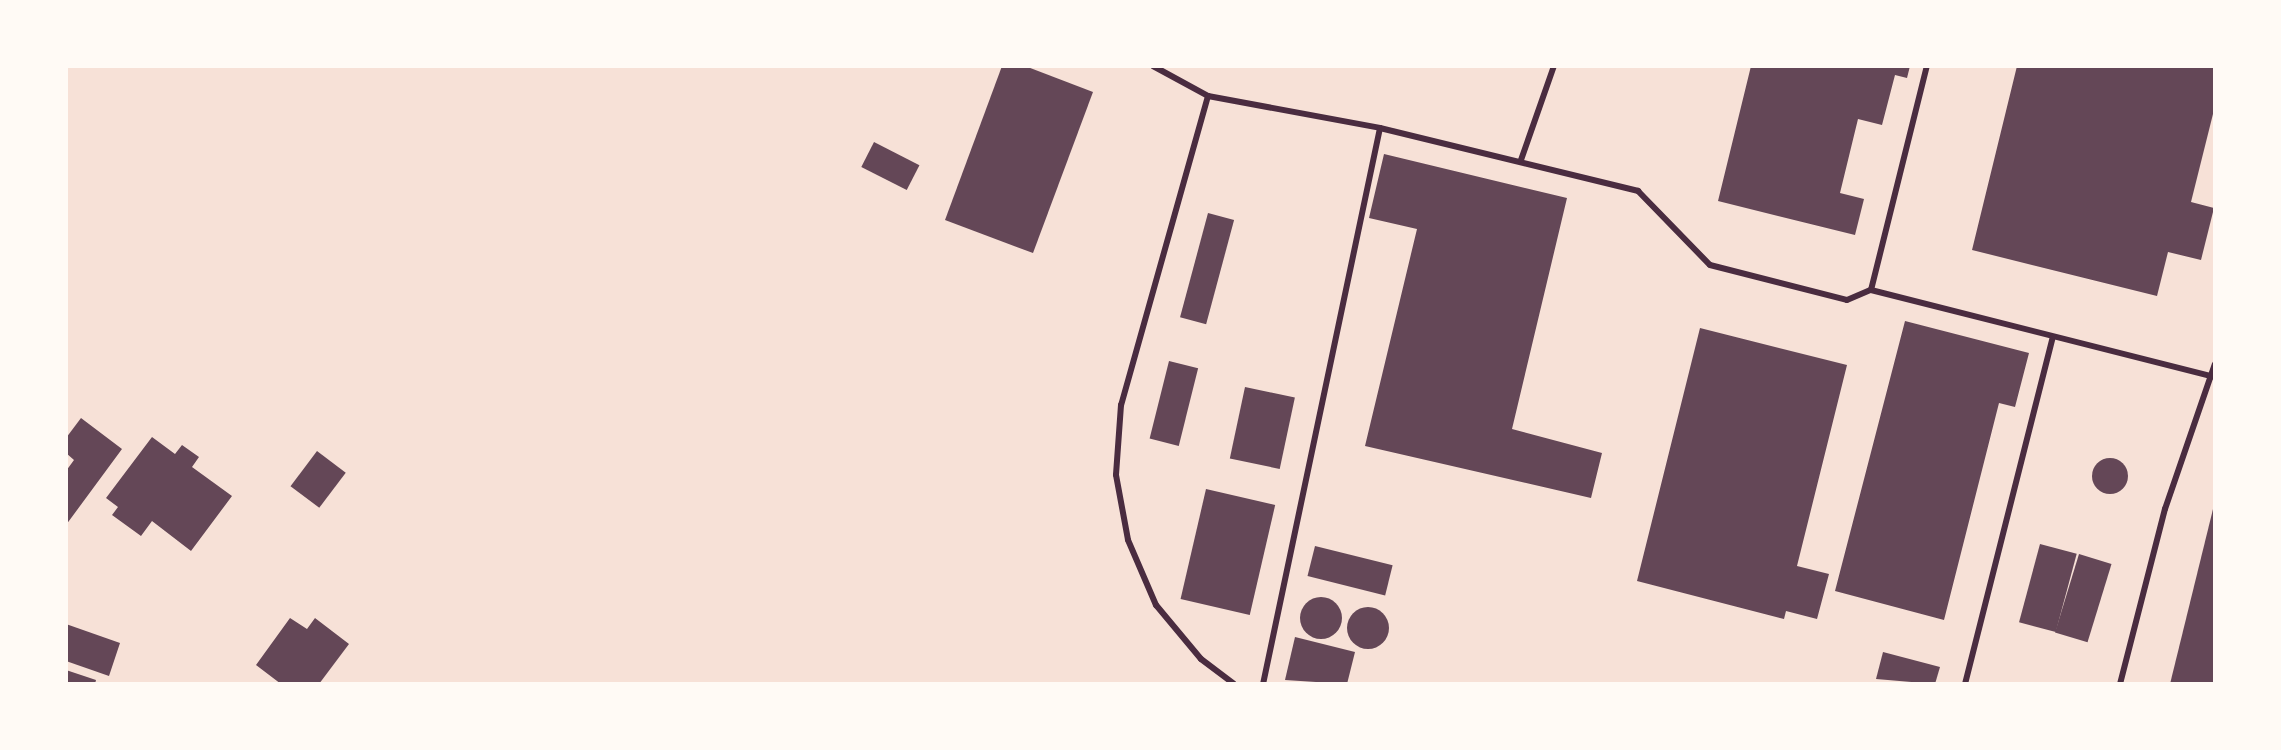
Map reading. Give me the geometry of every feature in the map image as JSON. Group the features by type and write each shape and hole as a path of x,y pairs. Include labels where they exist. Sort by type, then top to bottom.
{"lane":[{"path":"1153,66 1208,96 1380,128 1638,191 1710,265 1847,300 1871,290 2213,377"},
{"path":"1521,160 1554,66"},
{"path":"1871,290 1927,66"},
{"path":"1208,96 1121,405 1116,475 1128,540 1156,605 1201,659 1234,684"},
{"path":"1263,684 1380,128"},
{"path":"1965,684 2053,337"},
{"path":"2120,684 2165,509 2215,364"}],"building":[{"path":"1002,66 1025,66 1093,92 1033,253 945,220"},
{"path":"1751,66 1910,66 1907,78 1895,75 1882,125 1858,119 1840,193 1864,199 1855,235 1718,201"},
{"path":"2017,66 2215,66 2215,106 2191,202 2214,208 2201,260 2168,252 2157,296 1972,250"},
{"path":"874,142 919,165 907,190 861,167"},
{"path":"1384,154 1567,198 1512,429 1602,453 1591,498 1365,446 1417,229 1369,218"},
{"path":"1208,213 1234,220 1206,324 1180,317"},
{"path":"1905,321 2029,353 2015,407 1999,403 1944,620 1835,591"},
{"path":"1700,328 1847,365 1797,566 1829,574 1817,619 1786,611 1784,619 1637,581"},
{"path":"1169,361 1198,368 1179,446 1150,439"},
{"path":"1245,387 1295,398 1280,469 1230,458"},
{"path":"81,418 122,449 66,525 66,471 74,460 66,453 66,438"},
{"path":"152,437 175,454 182,445 199,457 192,467 232,496 191,551 152,521 141,536 112,515 118,507 106,498"},
{"path":"317,451 346,473 319,508 291,486"},
{"path":"2110,458 2123,463 2128,476 2123,489 2110,494 2097,489 2092,476 2097,463"},
{"path":"1206,489 1275,505 1250,615 1181,599"},
{"path":"2214,505 2215,684 2170,684"},
{"path":"2040,544 2077,554 2056,632 2019,622"},
{"path":"1315,546 1393,565 1385,595 1308,576"},
{"path":"2079,554 2112,564 2088,642 2055,632"},
{"path":"1321,597 1336,603 1342,618 1336,633 1321,639 1306,633 1300,618 1306,603"},
{"path":"1368,607 1383,613 1389,628 1383,643 1368,649 1353,643 1347,628 1353,613"},
{"path":"290,618 307,629 315,618 349,644 319,684 281,684 256,665"},
{"path":"66,624 120,643 109,676 66,661"},
{"path":"1295,637 1355,652 1347,684 1285,680"},
{"path":"1883,652 1940,667 1935,684 1876,679"},
{"path":"66,670 96,680 95,684 66,684"}]}
